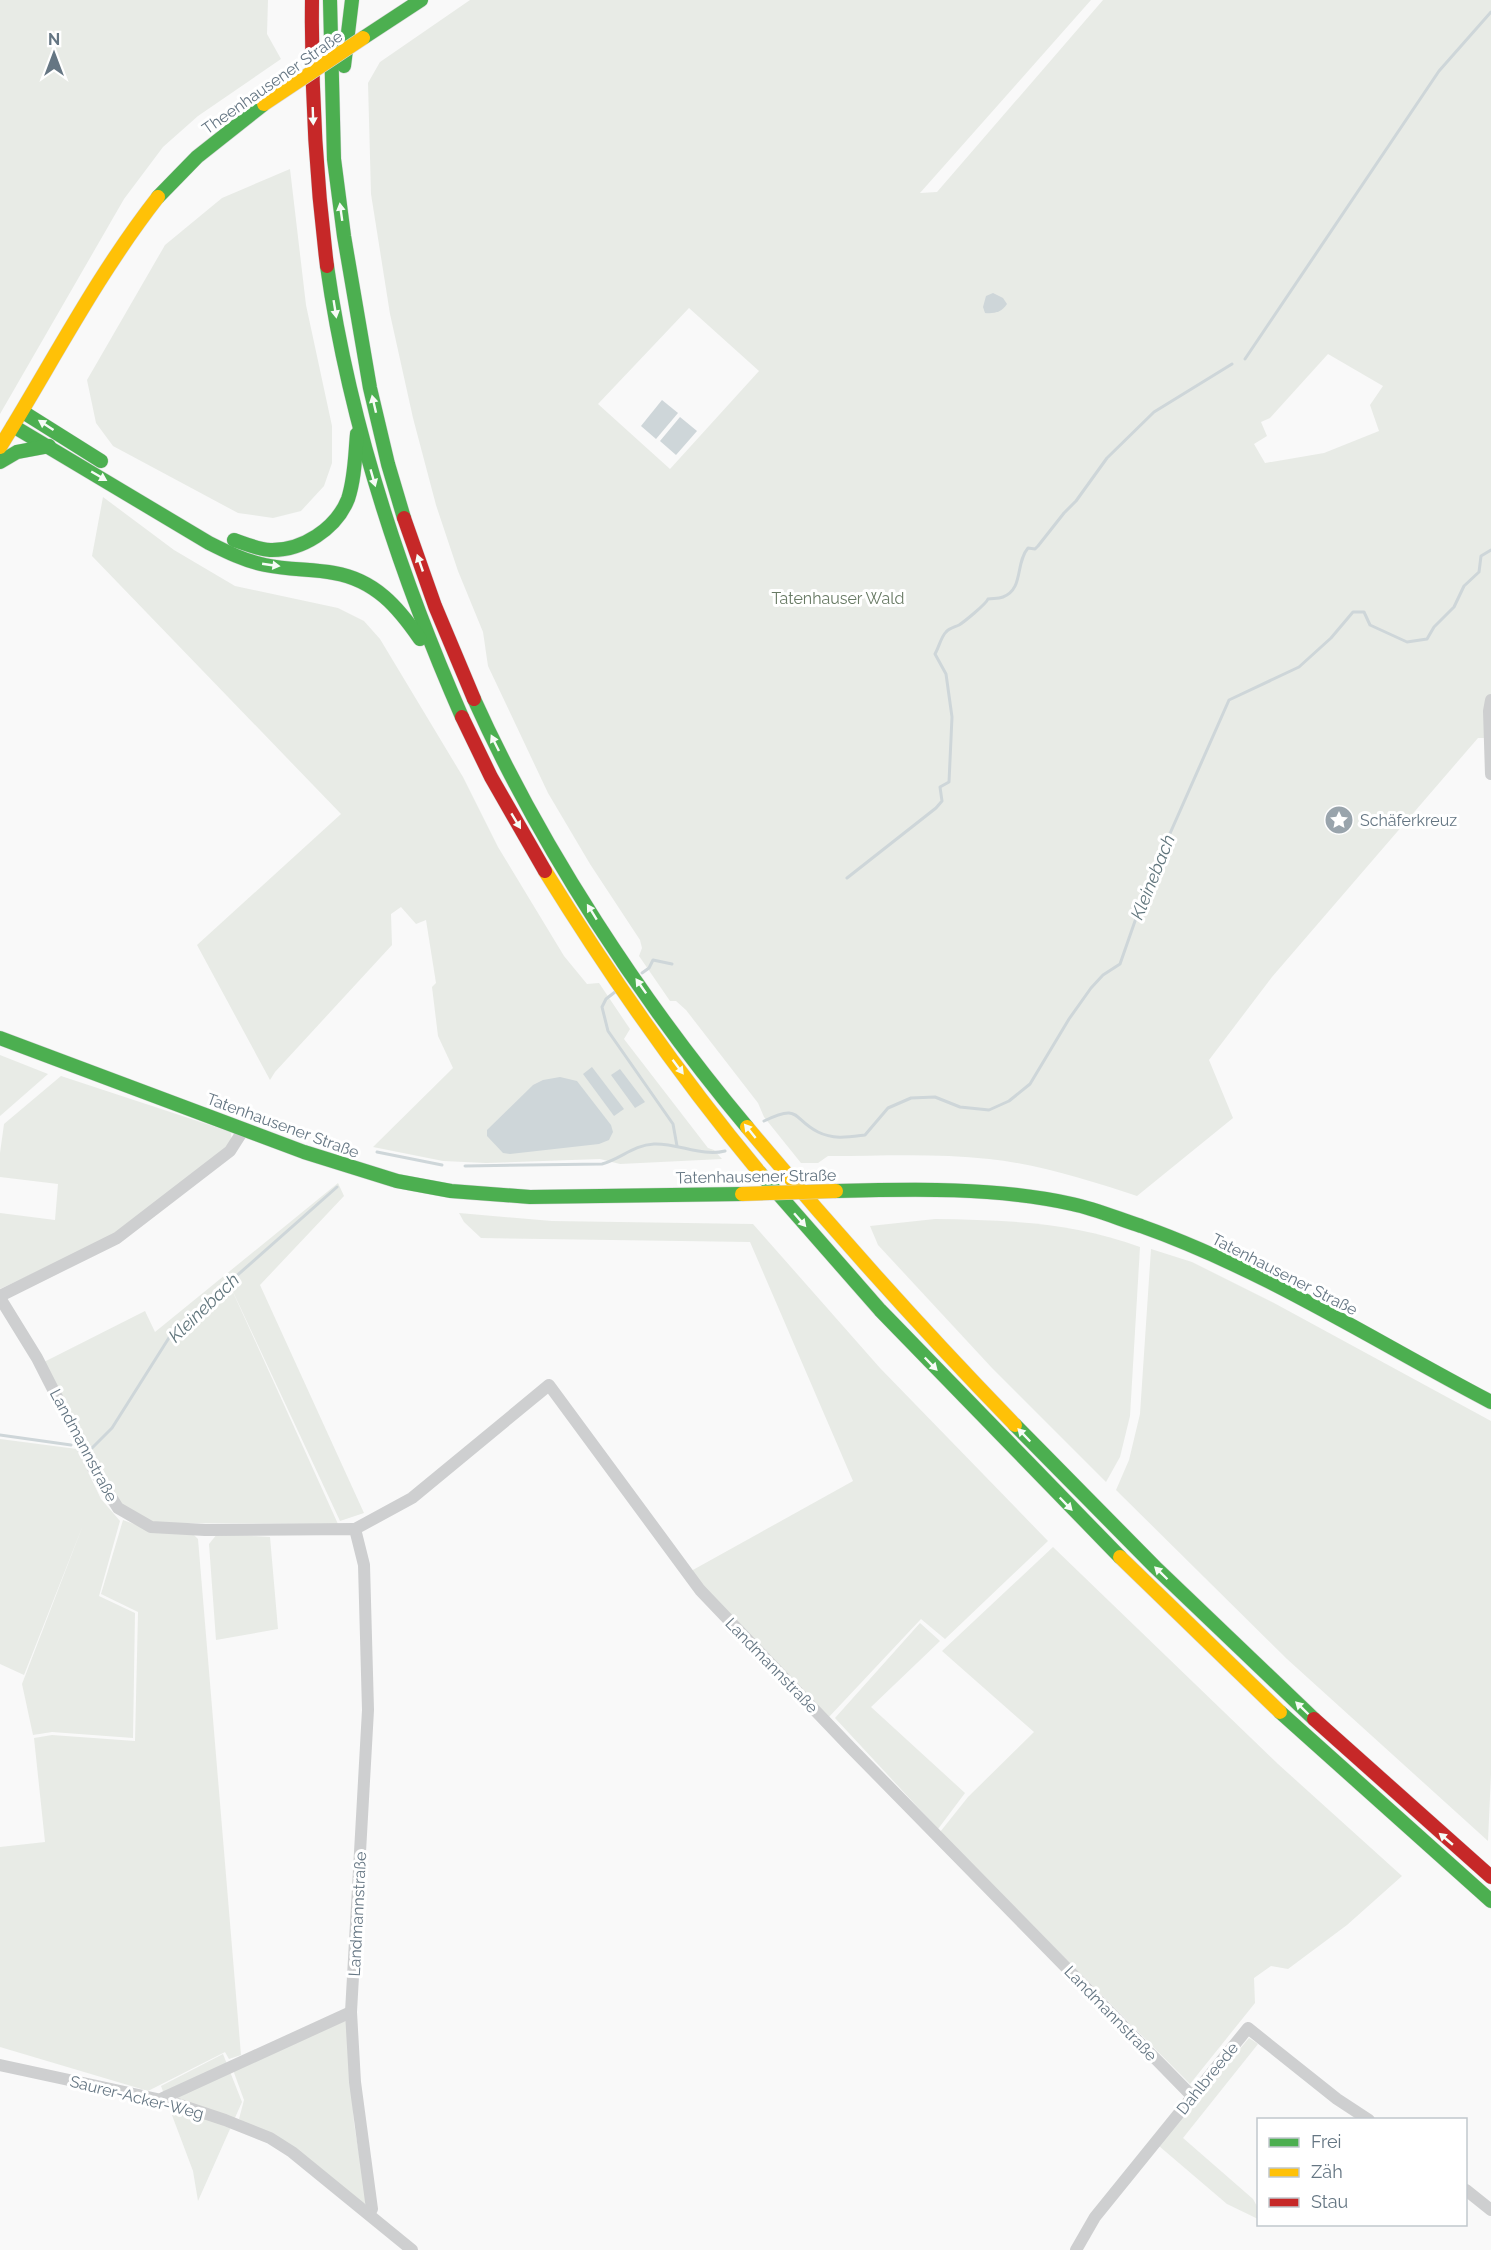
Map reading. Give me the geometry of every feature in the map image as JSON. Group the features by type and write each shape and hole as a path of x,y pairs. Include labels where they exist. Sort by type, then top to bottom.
{"main road":[{"path":"312,0 311,63 314,142 324,244 337,323 358,421 377,489 443,675 506,805 643,1021 763,1177 850,1278 1132,1570 1289,1720 1491,1901"},
{"path":"330,0 334,159 350,283 387,461 421,566 458,662 495,744 531,811 624,961 715,1087 787,1176 939,1347 1113,1526 1306,1713 1491,1877"},
{"path":"334,159 352,0"},
{"name":"Theenhausener Straße","path":"0,447 23,412 106,269 141,219 189,164 219,136 264,104 421,0"},
{"path":"23,412 112,468"},
{"path":"172,505 224,535 251,547 274,550 290,548 306,542 322,533 337,519 348,500 358,421"},
{"path":"13,426 208,543 241,558 266,565 336,573 357,580 382,594 401,611 443,675"},
{"path":"0,462 23,449 49,447"},
{"name":"Tatenhausener Straße","path":"0,1038 351,1168 397,1181 451,1191 530,1197 933,1189 1010,1193 1074,1205 1151,1229 1233,1262 1491,1402"}],"street":[{"path":"1491,700 1489,711 1491,774"},
{"name":"Landmannstraße","path":"244,1129 230,1151 117,1238 0,1297 37,1358 94,1470 118,1508 151,1527 205,1530 354,1528 412,1498 549,1385 700,1590 851,1748 1192,2096"},
{"name":"Landmannstraße","path":"354,1528 364,1565 368,1710 351,2012 355,2082 372,2209 369,2214"},
{"path":"163,2100 163,2098 351,2012"},
{"name":"Dahlbreede","path":"1076,2250 1095,2217 1248,2028 1337,2099 1366,2118"},
{"name":"Saurer-Acker-Weg","path":"0,2065 163,2100 225,2120 270,2139 292,2152 412,2250"},
{"path":"1467,2191 1491,2210"}],"green space":[{"path":"0,0 268,0 267,34 281,59 198,116 163,147 124,199 0,414"},
{"name":"Tatenhauser Wald","path":"470,0 1091,0 920,193 937,192 1103,0 1491,0 1491,738 1478,738 1272,977 1209,1060 1233,1118 1137,1196 1045,1169 1008,1161 969,1157 828,1156 818,1163 801,1163 764,1117 758,1103 686,1010 676,1001 670,1001 639,956 642,948 640,940 590,864 548,793 488,666 483,632 458,571 436,505 413,418 390,314 371,194 368,83 380,62","holes":["689,308 759,371 670,469 598,404","1328,354 1383,386 1370,405 1379,431 1324,453 1265,463 1254,444 1267,436 1261,422 1270,418"]},
{"path":"290,169 306,305 332,426 332,463 324,486 301,511 273,518 238,513 113,446 96,423 87,380 165,245 222,198"},
{"path":"103,497 174,550 235,586 338,608 364,621 380,639 463,777 498,847 564,956 587,984 599,983 630,1029 624,1039 708,1148 714,1150 722,1159 620,1164 600,1159 486,1163 443,1161 373,1147 453,1068 438,1036 432,987 436,983 426,920 416,924 401,907 391,914 392,945 270,1080 197,945 341,814 92,556"},
{"path":"0,1055 48,1074 0,1116"},
{"path":"61,1076 231,1132 232,1144 115,1235 0,1289 0,1213 55,1220 58,1184 0,1177 0,1153 4,1124"},
{"path":"338,1183 344,1196 260,1285 364,1513 340,1521 227,1279 338,1524 154,1523 121,1507 89,1456 44,1362 145,1311 155,1332"},
{"path":"459,1213 552,1221 753,1224 880,1368 1048,1541 945,1639 921,1619 828,1718 691,1571 853,1481 750,1242 481,1238 464,1222"},
{"path":"935,1219 988,1220 1064,1227 1140,1247 1130,1416 1120,1457 1106,1482 992,1368 878,1245 870,1226"},
{"path":"1151,1249 1192,1262 1274,1303 1491,1421 1491,1774 1488,1841 1287,1659 1116,1490 1129,1460 1140,1414"},
{"path":"0,1439 77,1449 101,1499 120,1521 99,1596 135,1613 133,1738 52,1732 33,1735 22,1684 83,1525 24,1675 0,1664"},
{"path":"123,1520 145,1528 192,1533 198,1539 241,2055 229,2059 225,2052 148,2091 0,2047 0,1847 45,1842 34,1738 52,1735 135,1741 138,1612 101,1594"},
{"path":"217,1534 270,1537 278,1629 216,1640 209,1544"},
{"path":"1053,1547 1278,1764 1402,1876 1347,1925 1288,1969 1271,1966 1254,1978 1255,2003 1190,2084 940,1832 968,1797 1034,1732 942,1651"},
{"path":"920,1623 940,1641 871,1707 965,1793 938,1829 835,1718"},
{"path":"347,2020 354,2123 367,2203 364,2204 239,2119 244,2100 233,2070"},
{"path":"1249,2038 1258,2044 1183,2138 1253,2199 1257,2206 1257,2219 1227,2204 1159,2146"},
{"path":"223,2054 242,2102 198,2201 193,2171 161,2086"}],"shaded area":[{"path":"993,293 1003,298 1007,304 998,312 985,313 983,307 986,296"},
{"path":"662,400 678,413 656,439 641,426"},
{"path":"680,417 697,431 676,455 660,441"},
{"path":"592,1067 624,1109 614,1116 583,1074"},
{"path":"620,1069 645,1102 635,1108 611,1075"},
{"path":"560,1077 577,1081 611,1125 613,1132 609,1140 599,1144 503,1153 487,1136 487,1130 533,1085 543,1080"}],"waterway":[{"path":"1245,359 1439,71 1491,12"},
{"path":"847,878 942,801 940,787 949,782 952,717 946,674 935,654 944,634 959,625 988,599 1001,598 1010,593 1017,582 1024,554 1028,548 1035,549 1038,546 1076,501 1107,458 1154,412 1232,364"},
{"name":"Kleinebach","path":"764,1121 790,1113 824,1135 847,1137 865,1135 888,1108 911,1098 935,1097 960,1107 989,1110 1009,1101 1030,1084 1069,1019 1091,988 1103,975 1120,964 1149,881 1229,700 1299,667 1331,638 1353,612 1364,612 1370,625 1407,642 1427,639 1434,627 1454,607 1464,586 1479,572 1481,556 1491,550"},
{"path":"642,973 649,968 653,960 672,964"},
{"path":"615,992 606,999 602,1007 608,1031 673,1124 677,1146"},
{"name":"Kleinebach","path":"465,1166 602,1164 633,1149 654,1144 708,1152 725,1151"},
{"name":"Kleinebach","path":"377,1152 442,1165"},
{"name":"Kleinebach","path":"92,1448 112,1428 172,1333 337,1187"},
{"name":"Kleinebach","path":"0,1435 71,1445"}],"traffic: fast":[{"path":"330,0 334,159 344,236 370,388 388,464 404,518"},
{"path":"344,66 352,0"},
{"path":"363,38 421,0"},
{"path":"158,197 197,157 264,104"},
{"path":"327,266 349,382 379,496 417,608 462,717"},
{"path":"23,412 101,461"},
{"path":"13,426 229,553 265,565 334,573 362,582 394,606 420,639"},
{"path":"234,540 261,549 282,549 306,542 326,529 343,510 348,499 357,434"},
{"path":"0,462 17,452 49,446"},
{"path":"474,699 530,811 596,922 669,1028 747,1127"},
{"path":"0,1038 304,1152 397,1181 451,1191 530,1197 742,1194"},
{"path":"760,1173 880,1310 1120,1557"},
{"path":"836,1191 984,1192 1043,1198 1099,1211 1187,1244 1276,1285 1491,1402"},
{"path":"1015,1425 1155,1567 1314,1719"},
{"path":"1280,1712 1491,1901"}],"traffic: slow":[{"path":"264,104 363,38"},
{"path":"0,447 95,288 158,197"},
{"path":"545,871 647,1026 760,1173"},
{"path":"747,1127 878,1279 1015,1425"},
{"path":"742,1194 836,1191"},
{"path":"1120,1557 1280,1712"}],"traffic: jam":[{"path":"312,0 315,133 327,266"},
{"path":"404,518 435,606 474,699"},
{"path":"462,717 491,777 545,871"},
{"path":"1314,1719 1491,1877"}],"place":[{"name":"Schäferkreuz","path":"1339,820"}]}
